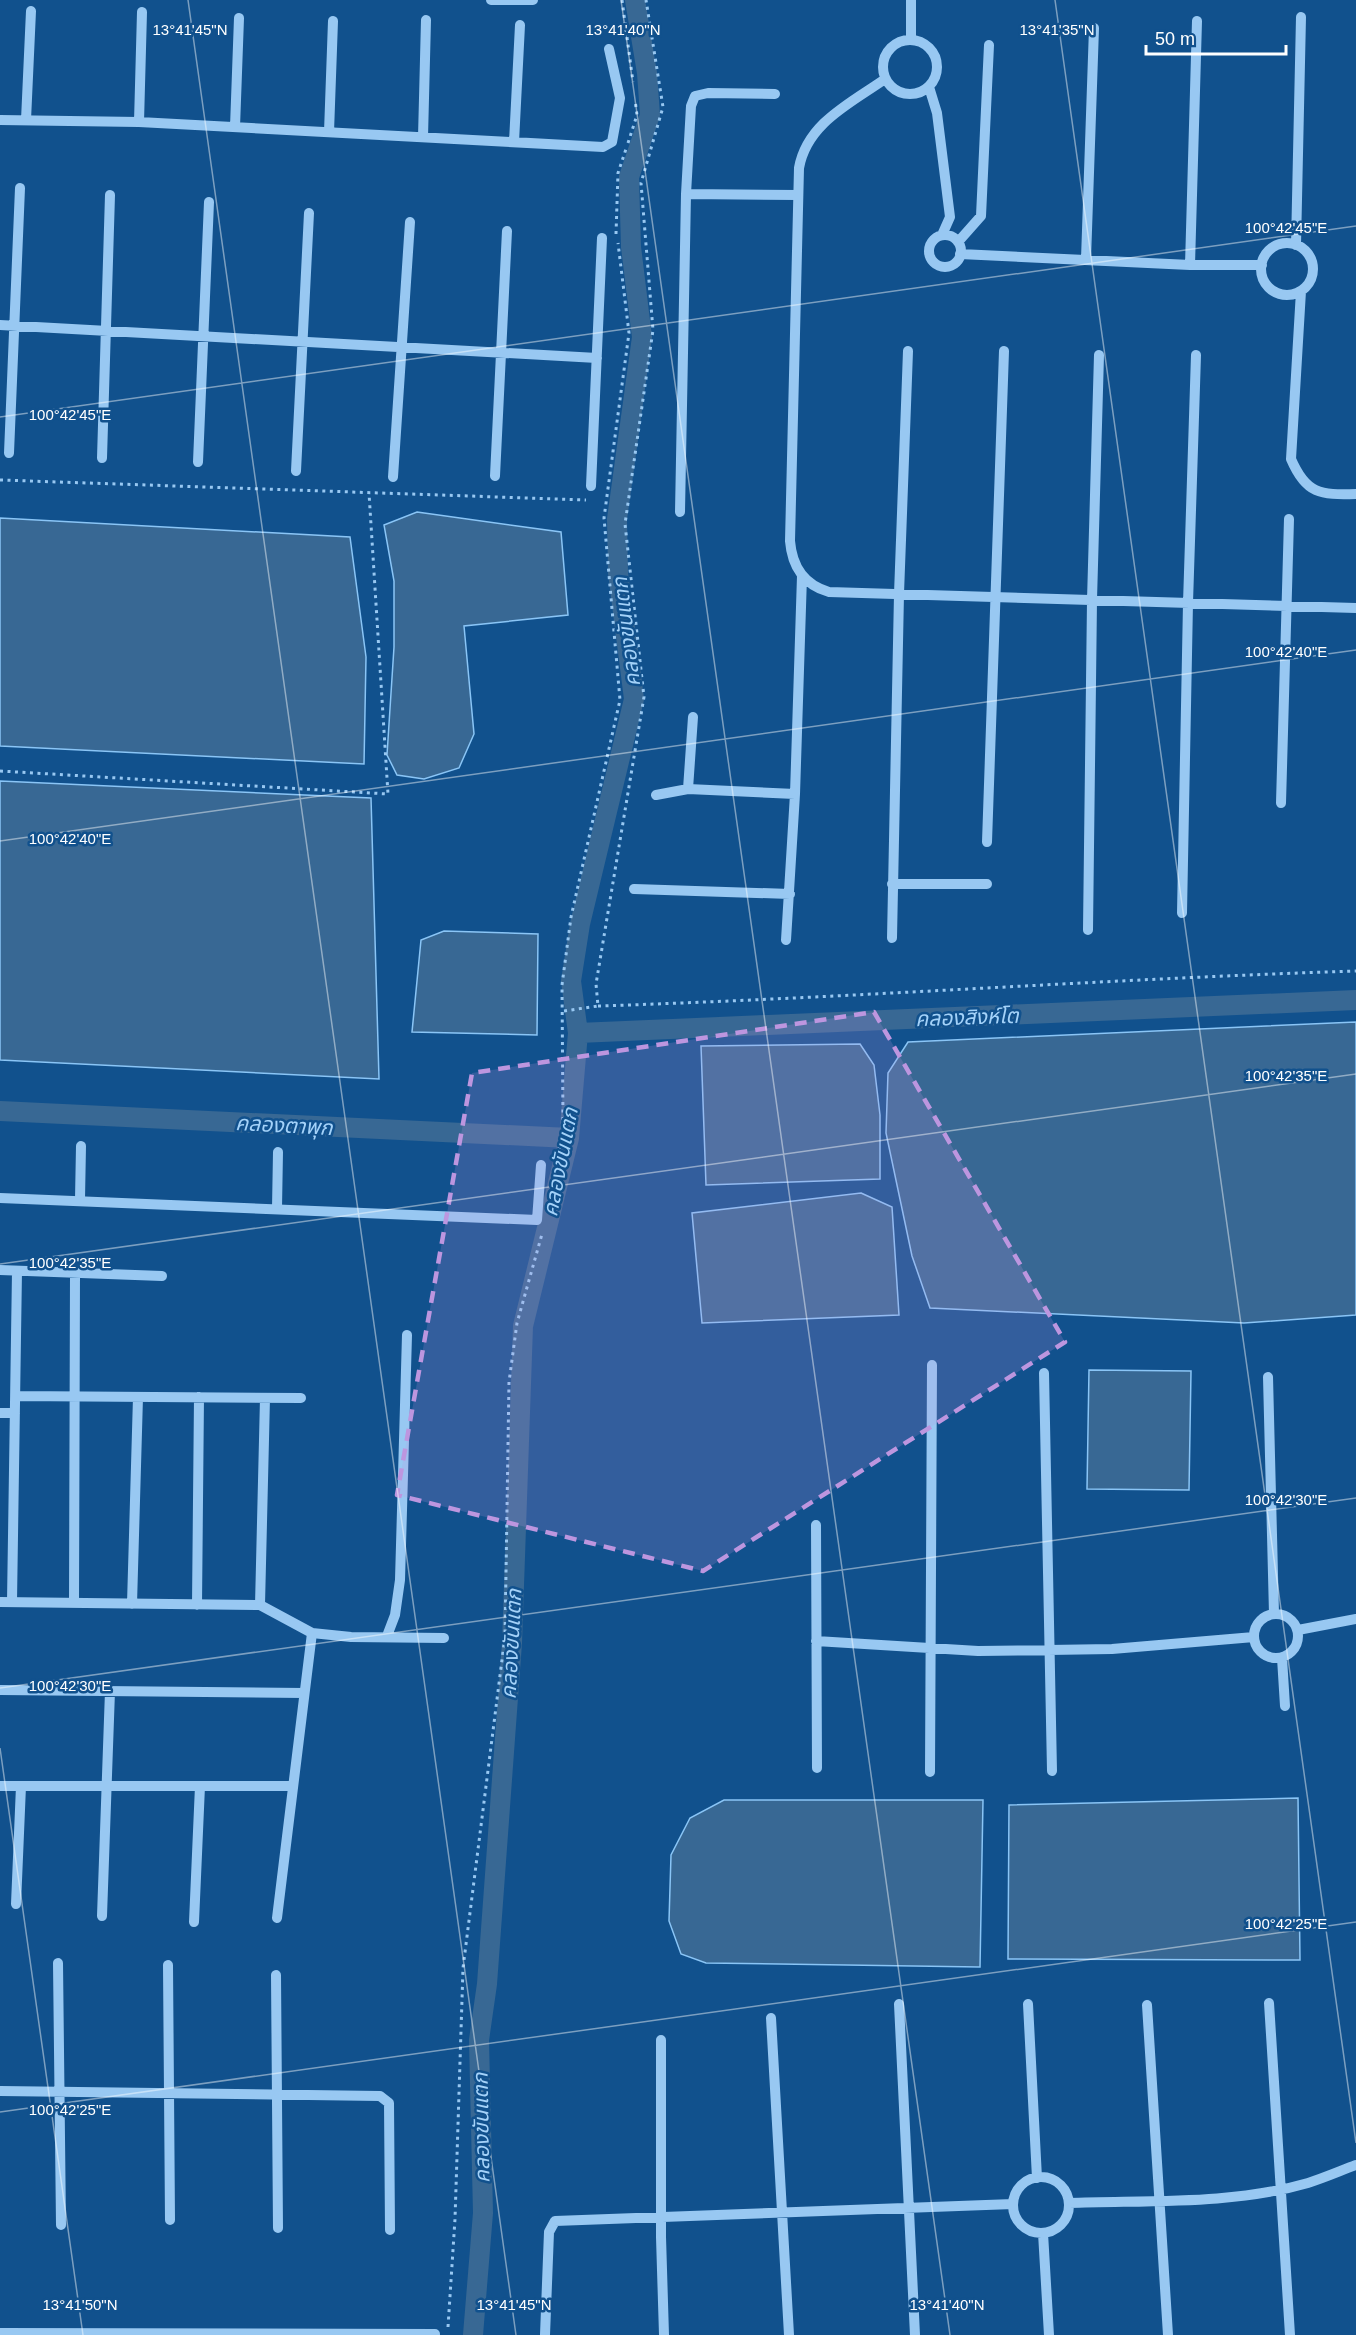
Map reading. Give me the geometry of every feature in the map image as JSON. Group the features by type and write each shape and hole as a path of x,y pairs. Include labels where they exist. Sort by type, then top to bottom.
{"street":[{"path":"491,0 532,0"},
{"path":"911,0 911,39"},
{"path":"26,120 31,10"},
{"path":"139,122 142,12"},
{"path":"1296,246 1301,17"},
{"path":"235,127 239,18"},
{"path":"423,137 426,20"},
{"path":"329,132 333,21"},
{"path":"1190,265 1197,21"},
{"path":"514,142 519,25"},
{"path":"1086,259 1094,28"},
{"path":"911,39 929,46 934,54 937,72 929,87 914,94 905,94 897,91 885,79 883,61 887,52 902,40 911,39"},
{"path":"958,242 981,216 989,45"},
{"path":"0,120 139,122 608,146 612,142 620,108 620,93 609,49"},
{"path":"885,79 815,131 802,154 798,195 790,541 793,559 802,576 814,586 830,592 1356,608"},
{"path":"929,87 937,113 950,217 942,235 929,247 931,260 941,266 948,266 958,260 960,254 958,242 954,238 942,235"},
{"path":"680,512 686,194 691,106 695,96 708,93 775,94"},
{"path":"9,453 20,188"},
{"path":"686,194 798,195"},
{"path":"102,458 110,195"},
{"path":"198,462 209,202"},
{"path":"296,471 309,213"},
{"path":"393,477 410,222"},
{"path":"495,476 507,231"},
{"path":"591,486 602,238"},
{"path":"1285,243 1296,246 1308,254 1313,271 1307,286 1301,291 1285,295 1270,289 1262,275 1262,265 1269,251 1285,243"},
{"path":"960,254 1190,265 1262,265"},
{"path":"1301,291 1291,459 1303,481 1316,491 1356,494"},
{"path":"0,324 597,358"},
{"path":"892,938 899,594 908,351"},
{"path":"987,842 1004,351"},
{"path":"1088,930 1092,600 1099,355"},
{"path":"1182,913 1196,355"},
{"path":"1281,803 1289,519"},
{"path":"786,940 795,794 802,576"},
{"path":"688,789 693,717"},
{"path":"656,795 688,789 795,794"},
{"path":"892,884 987,884"},
{"path":"634,890 790,894"},
{"path":"80,1199 81,1146"},
{"path":"277,1208 278,1152"},
{"path":"0,1198 80,1199 537,1220 541,1165"},
{"path":"0,1270 162,1276"},
{"path":"12,1602 17,1271"},
{"path":"74,1603 75,1273"},
{"path":"387,1636 395,1615 400,1580 407,1335"},
{"path":"930,1772 932,1365"},
{"path":"1044,1373 1052,1771"},
{"path":"1268,1377 1274,1614"},
{"path":"16,1396 300,1398"},
{"path":"132,1604 138,1397"},
{"path":"197,1605 199,1397"},
{"path":"260,1605 265,1398"},
{"path":"0,1413 15,1413"},
{"path":"816,1525 817,1768"},
{"path":"0,1602 260,1605 312,1633 351,1637 444,1638"},
{"path":"1274,1614 1289,1618 1298,1630 1299,1637 1294,1651 1282,1658 1274,1659 1257,1648 1254,1637 1256,1626 1261,1620 1274,1614"},
{"path":"1298,1630 1356,1619"},
{"path":"277,1918 312,1633"},
{"path":"816,1641 978,1651 1112,1649 1254,1637"},
{"path":"1282,1658 1285,1706"},
{"path":"0,1690 304,1693"},
{"path":"102,1916 110,1691"},
{"path":"0,1786 292,1786"},
{"path":"16,1904 21,1786"},
{"path":"194,1922 200,1786"},
{"path":"58,1962 61,2224"},
{"path":"168,1965 170,2220"},
{"path":"276,1975 279,2094 278,2228"},
{"path":"1269,2003 1290,2335"},
{"path":"899,2004 915,2335"},
{"path":"1028,2004 1037,2178"},
{"path":"1147,2005 1168,2335"},
{"path":"771,2018 789,2335"},
{"path":"661,2040 664,2335"},
{"path":"0,2091 366,2094 380,2096 389,2103 390,2230"},
{"path":"1069,2202 1159,2200 1249,2194 1308,2183 1356,2165"},
{"path":"1037,2178 1054,2181 1061,2186 1069,2202 1068,2211 1059,2226 1043,2233 1025,2228 1014,2213 1013,2204 1021,2186 1037,2178"},
{"path":"545,2335 549,2232 555,2221 1013,2204"},
{"path":"1043,2233 1049,2335"},
{"path":"0,2333 435,2334"}],"path":[{"path":"555,1178 560,1155 562,1122 564,1011 562,985 571,917 620,700 604,518 629,333 615,220 618,173 637,115 622,0"},
{"path":"598,1006 596,984 644,697 625,525 653,330 641,183 663,106 646,0"},
{"path":"0,480 590,500"},
{"path":"0,771 388,794 369,493"},
{"path":"564,1011 598,1006 792,1000 1078,982 1356,971"},
{"path":"447,2335 456,2219 463,1968 505,1636 509,1382 518,1323 544,1223"}],"highlighted area":[{"path":"874,1012 1065,1342 703,1571 397,1495 472,1073"}],"water":[{"path":"417,512 561,532 568,615 464,626 474,734 459,768 424,779 397,775 387,755 394,647 394,581 384,525"},
{"path":"0,518 350,537 366,657 364,764 0,746"},
{"path":"0,781 371,798 379,1079 0,1060"},
{"path":"444,931 538,934 537,1035 412,1032 421,940"},
{"path":"1356,1022 1356,1315 1244,1323 930,1308 912,1256 886,1133 888,1073 908,1042"},
{"path":"860,1044 874,1065 880,1115 880,1179 706,1185 701,1046"},
{"path":"861,1193 892,1207 899,1315 702,1323 692,1213"},
{"path":"1089,1370 1191,1371 1189,1490 1087,1489"},
{"path":"1298,1798 1300,1960 1008,1959 1009,1805"},
{"path":"724,1800 983,1800 980,1967 706,1963 681,1954 669,1921 671,1855 690,1818"}],"waterway":[{"name":"คลองขันแตก","path":"473,2335 483,2213 479,2040 487,1984 512,1643 523,1326 569,1138 578,1033 571,981 580,924 634,699 618,573 617,519 642,337 631,247 629,177 650,115 647,73 635,0"},
{"name":"คลองสิงห์โต","path":"578,1033 1356,1000"},
{"name":"คลองตาพุก","path":"0,1111 569,1138"}]}
